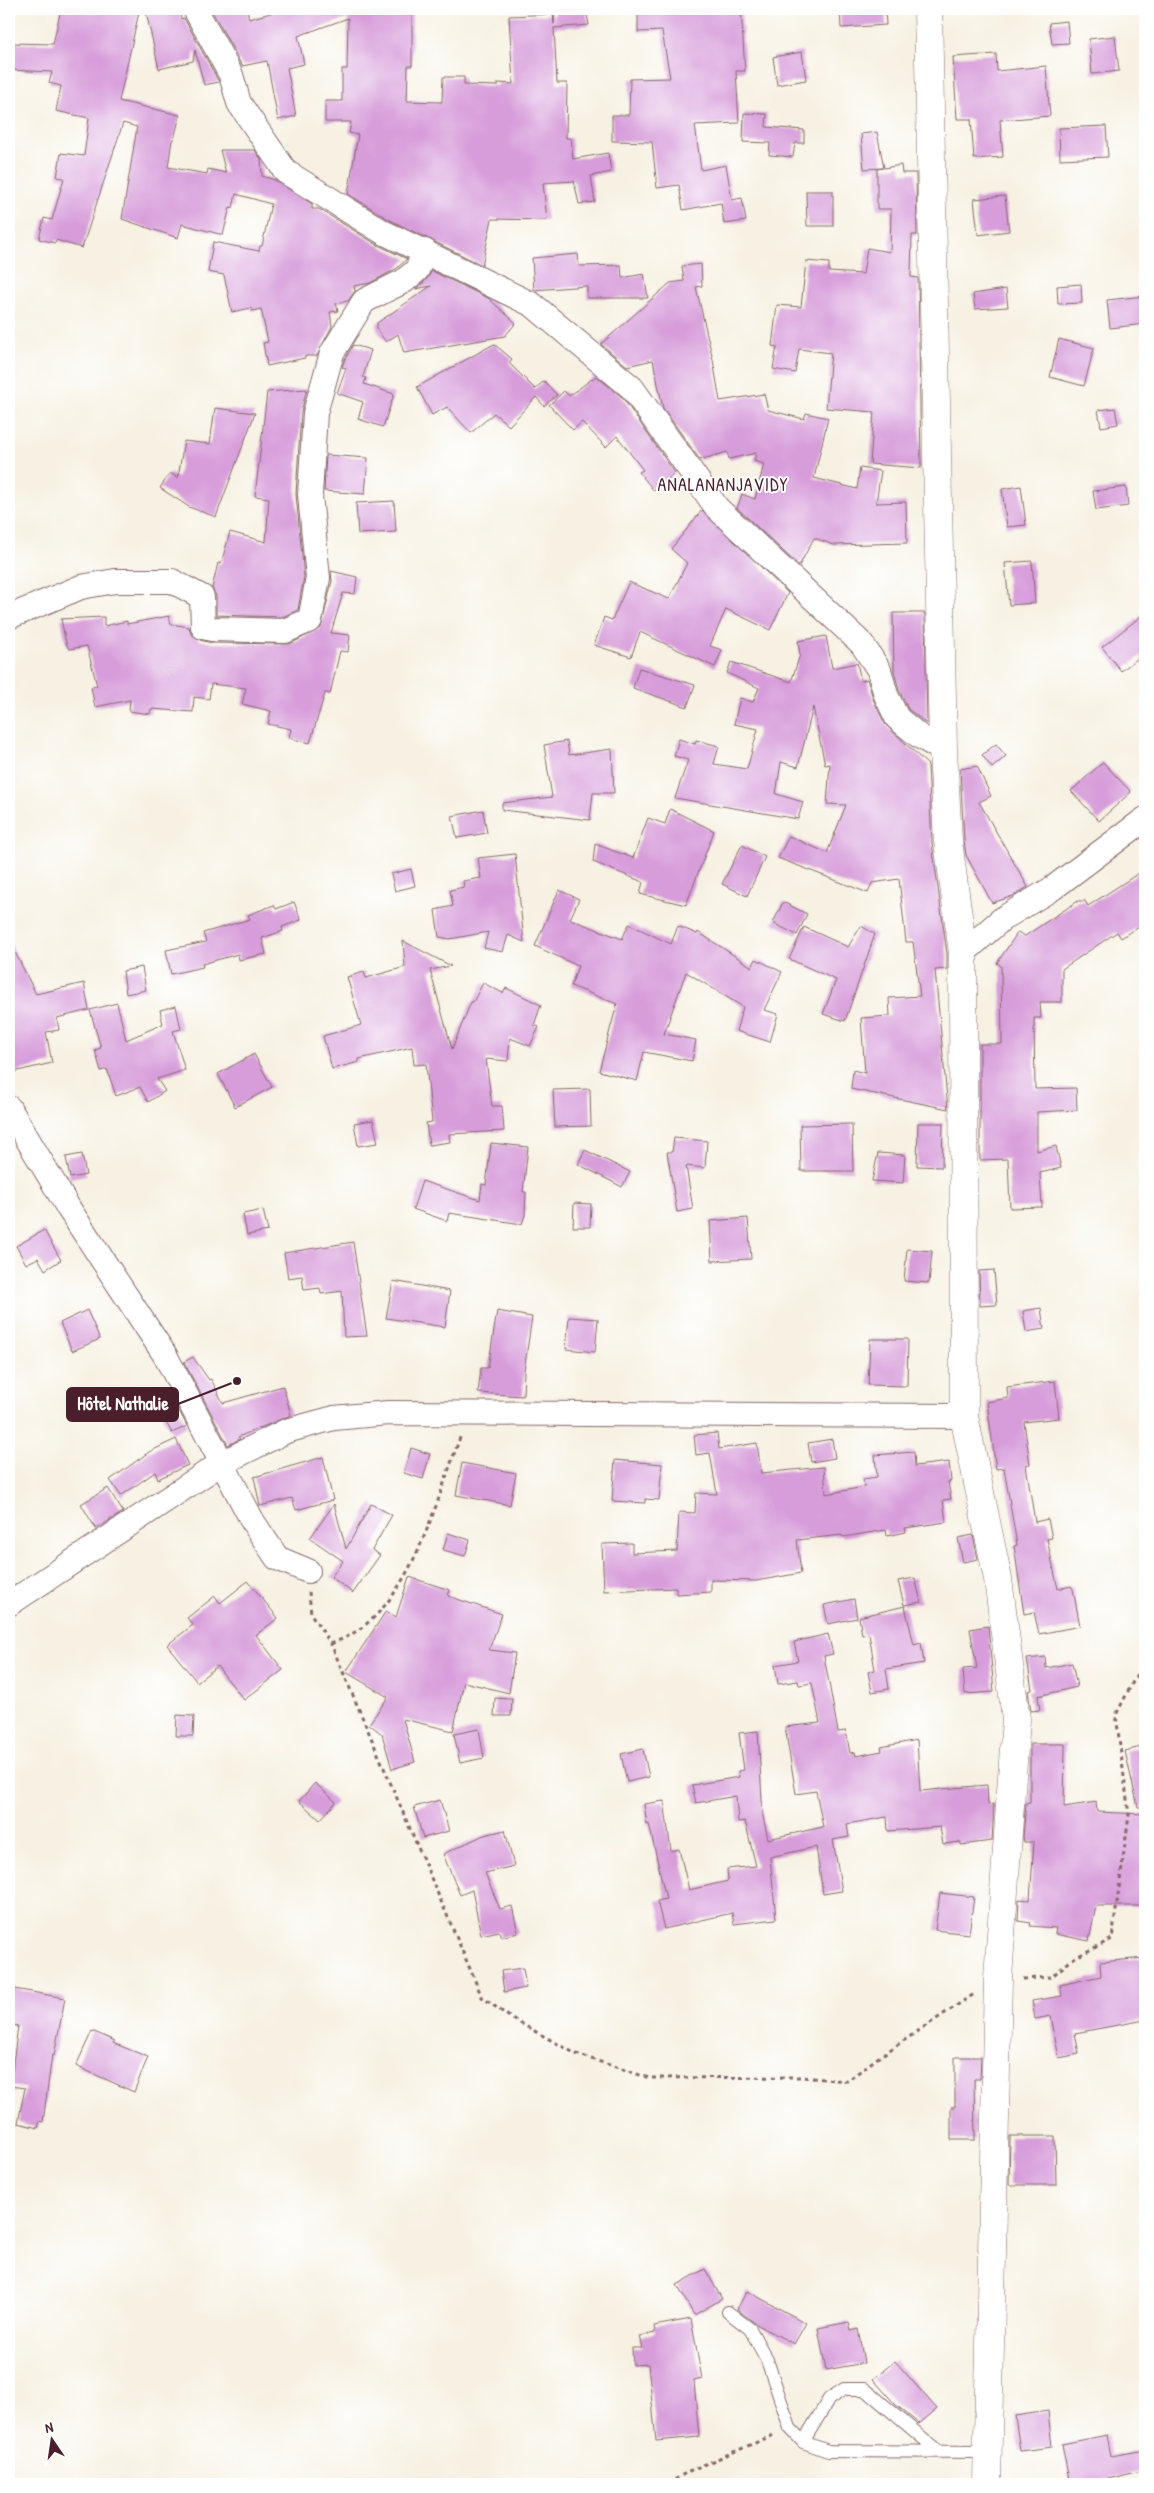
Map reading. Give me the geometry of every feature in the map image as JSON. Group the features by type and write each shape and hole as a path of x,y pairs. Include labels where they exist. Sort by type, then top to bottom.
{"street":[{"path":"195,9 231,75 239,103 286,172 383,232 533,305 632,388 717,508 862,644 879,670 886,695 897,718 919,736 943,750"},
{"path":"928,9 943,750 948,841 963,952 964,1416 998,1579 1016,1719 998,1978 987,2484"},
{"path":"9,617 81,587 115,581 172,581 202,597 203,627 212,629 285,631 310,620 318,578 310,495 315,413 332,353 364,301 404,281 417,270 425,251"},
{"path":"963,952 1002,918 1053,888 1145,819"},
{"path":"9,1108 70,1209 165,1355 220,1464 253,1522 277,1558 308,1571"},
{"path":"9,1604 220,1464 286,1431 334,1418 388,1413 964,1416"}],"lane":[{"path":"728,2312 750,2329 767,2360 790,2428 803,2442 828,2451 988,2452"},
{"path":"803,2442 830,2399 844,2389 865,2389 938,2451"}],"path":[{"path":"331,1644 356,1632 386,1604 415,1559 469,1414"},
{"path":"308,1571 311,1614 331,1644 482,1997 511,2018 576,2054 649,2078 801,2077 848,2081 876,2059 998,1978 1033,1979 1051,1977 1074,1958 1112,1939 1129,1815 1116,1715 1144,1665 1145,1658"},
{"path":"668,2484 689,2471 790,2428"}],"building":[{"path":"61,9 87,9 86,13 139,12 119,101 180,115 174,139 172,140 168,167 207,174 208,169 226,173 220,150 255,150 261,159 262,176 275,180 312,204 312,209 319,209 376,244 407,259 396,269 370,283 354,286 355,291 348,301 336,303 338,311 330,312 332,326 317,356 305,356 305,358 267,366 263,343 268,342 261,309 252,311 251,308 232,312 224,275 208,272 213,242 259,251 260,246 262,246 271,204 236,194 233,208 230,207 223,235 182,224 178,238 122,219 137,127 123,123 82,248 56,240 55,243 39,239 44,218 52,220 64,178 57,177 61,153 84,156 89,118 56,111 61,86 49,83 52,72 9,70 10,43 53,44"},
{"path":"153,9 179,9 181,19 184,18 219,82 204,85 195,50 193,61 159,69 146,12 153,11"},
{"path":"247,9 249,19 285,9 412,9 412,66 408,66 407,101 442,102 443,77 464,77 464,85 498,86 498,83 513,84 509,16 553,14 554,24 555,9 586,9 589,25 554,28 557,83 567,83 566,138 571,138 573,159 608,153 611,172 591,176 595,202 579,204 574,181 543,183 547,220 492,219 482,265 390,220 348,194 358,135 349,133 351,122 325,122 325,101 342,101 342,69 347,69 348,18 298,36 304,64 287,68 296,116 278,120 267,61 242,66 212,11"},
{"path":"638,9 741,9 745,71 736,71 739,123 695,125 701,170 726,165 732,200 742,198 746,221 724,224 721,203 683,210 679,185 657,188 652,142 612,141 612,115 629,115 630,79 670,78 662,31 638,32"},
{"path":"840,9 885,9 886,25 841,28"},
{"path":"1067,21 1069,43 1052,44 1049,23"},
{"path":"1115,36 1119,71 1092,74 1089,39"},
{"path":"802,52 806,80 777,85 773,57"},
{"path":"996,54 997,71 1046,66 1050,116 1000,120 1003,157 974,159 971,119 957,119 953,57"},
{"path":"744,113 767,114 766,127 804,130 804,143 795,143 793,157 769,155 770,143 743,142"},
{"path":"1106,126 1108,157 1060,159 1059,128"},
{"path":"877,132 884,168 901,165 902,173 916,173 917,235 912,235 911,277 918,278 921,468 870,464 874,412 826,408 831,353 799,349 795,373 773,369 777,347 772,346 777,305 801,307 806,261 829,263 829,272 863,274 867,248 890,252 891,209 877,209 877,169 883,168 864,169 861,134"},
{"path":"806,191 833,191 833,226 807,226"},
{"path":"1005,196 1009,231 978,235 974,199"},
{"path":"578,254 579,266 621,265 622,278 644,274 648,298 587,298 587,286 534,290 532,258"},
{"path":"701,264 702,286 696,287 713,360 720,401 764,394 768,410 804,419 806,413 828,418 814,478 857,489 860,468 881,471 876,503 906,502 907,543 834,545 814,538 799,566 737,508 742,494 755,499 764,464 754,461 756,453 729,459 727,452 700,460 663,408 653,360 627,366 601,344 670,283 684,281 682,266"},
{"path":"432,271 488,298 516,323 505,336 404,353 398,334 386,342 377,330 377,323 431,286 416,289"},
{"path":"1081,284 1082,303 1058,304 1057,286"},
{"path":"1006,289 1008,307 975,309 973,294"},
{"path":"1145,296 1145,324 1110,328 1107,300"},
{"path":"1059,339 1094,348 1084,386 1050,377"},
{"path":"494,344 512,359 509,363 535,389 544,381 557,395 544,406 536,397 509,426 494,413 471,433 447,407 432,415 417,387"},
{"path":"353,345 371,350 363,377 366,378 364,384 394,394 383,427 358,419 363,402 337,393 346,368 342,367"},
{"path":"596,376 622,397 675,473 654,491 639,472 643,470 617,436 606,447 582,422 573,430 549,405 564,391 569,396"},
{"path":"307,389 301,412 296,494 304,577 298,610 282,617 216,615 216,596 212,588 218,563 221,564 230,532 266,542 269,498 255,496 267,392"},
{"path":"215,408 255,413 216,517 189,507 160,488 170,473 178,478 184,441 210,444"},
{"path":"1115,408 1118,424 1101,427 1098,410"},
{"path":"326,455 368,458 365,494 324,491"},
{"path":"1021,486 1026,525 1007,527 1002,489"},
{"path":"1126,487 1128,506 1096,510 1093,491"},
{"path":"394,501 396,532 358,534 356,503"},
{"path":"702,510 788,593 770,630 726,609 710,646 722,650 715,667 640,632 631,657 594,645 604,617 612,620 629,582 669,599 687,563 671,549"},
{"path":"1032,561 1035,603 1009,605 1005,563"},
{"path":"331,571 357,577 355,594 343,593 331,633 350,635 348,652 340,651 330,694 325,693 310,743 289,738 291,729 268,724 271,711 242,704 246,688 211,684 209,699 194,697 193,712 151,709 150,714 129,711 130,700 95,707 91,687 97,686 87,646 69,649 66,643 61,619 104,617 104,626 127,621 127,624 169,616 171,624 189,627 191,634 200,640 212,643 290,644 321,628 332,581"},
{"path":"893,613 925,613 927,724 908,709 899,690 894,671"},
{"path":"1145,613 1145,653 1121,671 1102,647"},
{"path":"826,636 832,668 857,663 861,681 867,679 874,701 885,724 928,765 932,843 947,954 947,969 935,970 948,1109 851,1089 853,1070 865,1073 861,1018 890,1016 889,998 920,996 913,942 906,942 899,879 872,883 868,893 778,858 789,836 827,853 846,805 827,804 830,764 825,765 813,707 798,767 781,762 776,794 803,802 798,819 675,798 688,760 674,756 679,739 695,744 696,740 719,746 714,764 747,769 758,729 734,724 740,698 753,702 759,688 727,673 731,662 791,682 800,655 798,641"},
{"path":"639,668 695,685 687,707 633,688"},
{"path":"567,741 569,755 612,749 614,793 593,793 590,820 502,810 502,803 552,797 544,745"},
{"path":"996,744 1006,756 992,768 982,755"},
{"path":"1103,762 1131,792 1099,821 1071,791"},
{"path":"977,766 991,796 979,802 1028,887 1013,896 992,903 966,855 964,840 960,769"},
{"path":"670,809 714,831 686,905 640,894 643,882 593,862 595,844 633,858 648,818 665,824"},
{"path":"483,810 487,833 457,838 452,816"},
{"path":"742,845 765,857 747,896 722,884"},
{"path":"515,854 524,942 508,935 503,952 484,948 488,932 450,939 439,937 435,910 453,906 450,890 464,887 463,881 481,878 478,858"},
{"path":"411,869 415,886 395,891 391,874"},
{"path":"1145,869 1145,922 1121,938 1117,932 1062,969 1062,1002 1040,1002 1041,1018 1034,1018 1035,1089 1076,1088 1077,1110 1037,1112 1037,1151 1056,1146 1061,1168 1040,1173 1042,1207 1010,1208 1008,1159 980,1160 980,1044 1002,1044 1001,966 997,963 1018,932 1025,936 1078,901 1085,901 1088,906"},
{"path":"559,890 579,899 570,919 622,939 629,924 671,944 678,926 697,934 698,932 752,967 756,959 782,972 764,1010 778,1014 770,1042 736,1031 743,1007 686,972 664,1034 696,1040 692,1061 644,1052 637,1081 599,1071 617,1004 571,986 578,966 535,946"},
{"path":"294,902 301,920 282,927 283,931 262,938 266,954 239,960 238,954 202,964 203,967 171,974 166,950 206,942 203,933 250,919 248,915 274,905 276,909"},
{"path":"783,902 807,914 797,935 773,923"},
{"path":"861,926 875,934 845,1021 823,1014 836,980 789,959 804,927 848,947"},
{"path":"9,940 36,994 84,983 89,1010 57,1018 59,1030 46,1032 52,1063 9,1073"},
{"path":"403,941 451,966 430,970 452,1049 471,1002 473,1002 483,983 503,993 506,988 541,1005 534,1025 539,1027 530,1046 510,1038 508,1061 486,1059 492,1106 502,1106 504,1131 449,1134 450,1142 429,1145 426,1123 432,1122 426,1064 414,1065 412,1047 359,1059 359,1062 332,1069 323,1036 361,1025 347,977 364,972 366,978 405,967"},
{"path":"142,967 146,990 126,994 123,971"},
{"path":"117,1003 126,1040 163,1024 160,1010 176,1006 181,1029 173,1031 185,1070 157,1079 165,1091 148,1102 140,1087 116,1096 107,1069 101,1071 95,1050 101,1048 90,1010"},
{"path":"254,1054 272,1087 235,1107 218,1074"},
{"path":"590,1089 591,1126 555,1127 553,1090"},
{"path":"373,1120 378,1143 358,1146 354,1123"},
{"path":"918,1123 943,1123 942,1167 917,1166"},
{"path":"852,1124 853,1171 801,1171 800,1125"},
{"path":"674,1138 707,1141 705,1168 686,1166 693,1209 677,1212 667,1152 672,1152"},
{"path":"491,1143 528,1147 523,1192 526,1192 525,1215 522,1224 449,1213 447,1221 413,1209 422,1181 480,1200 482,1184 486,1185"},
{"path":"585,1150 630,1172 622,1187 578,1164"},
{"path":"878,1153 905,1155 903,1183 872,1181"},
{"path":"82,1154 86,1175 70,1178 66,1157"},
{"path":"574,1203 591,1204 590,1227 573,1227"},
{"path":"263,1210 268,1231 247,1235 243,1214"},
{"path":"748,1218 751,1259 712,1261 710,1221"},
{"path":"44,1230 61,1260 45,1270 38,1258 26,1264 16,1246"},
{"path":"353,1242 367,1336 344,1337 342,1291 321,1294 320,1288 304,1290 302,1276 288,1278 284,1253"},
{"path":"907,1249 932,1251 929,1283 904,1281"},
{"path":"994,1270 997,1305 980,1306 979,1271"},
{"path":"393,1281 450,1291 445,1327 386,1318"},
{"path":"1041,1308 1044,1329 1026,1332 1023,1311"},
{"path":"87,1310 100,1339 72,1351 60,1323"},
{"path":"497,1311 532,1317 524,1371 523,1396 478,1393 481,1368 488,1368"},
{"path":"569,1317 598,1319 595,1352 566,1349"},
{"path":"870,1339 908,1339 907,1386 868,1385"},
{"path":"193,1357 209,1380 211,1379 223,1403 283,1386 291,1415 238,1437 240,1439 228,1445 184,1362"},
{"path":"1055,1381 1059,1418 1024,1422 1030,1464 1026,1465 1035,1522 1048,1519 1052,1538 1047,1539 1058,1589 1071,1586 1073,1589 1080,1626 1039,1634 1034,1612 1024,1614 1014,1546 1017,1545 1004,1468 996,1469 987,1402 1008,1398 1007,1387"},
{"path":"175,1403 187,1426 172,1433 160,1412"},
{"path":"717,1433 719,1449 757,1443 761,1473 824,1467 826,1494 864,1487 863,1479 877,1477 875,1455 914,1452 915,1466 949,1462 951,1481 948,1482 951,1499 943,1500 946,1522 905,1528 906,1532 887,1536 886,1530 843,1537 842,1535 797,1540 801,1573 756,1581 711,1580 711,1592 676,1594 676,1588 604,1591 602,1544 632,1543 632,1553 677,1551 679,1512 695,1513 696,1493 717,1494 710,1453 696,1455 694,1435"},
{"path":"176,1439 188,1465 158,1479 155,1472 121,1496 110,1480 149,1452"},
{"path":"832,1439 835,1458 811,1462 808,1443"},
{"path":"411,1448 430,1454 423,1479 404,1473"},
{"path":"323,1457 333,1500 296,1510 292,1498 260,1506 254,1477"},
{"path":"615,1460 662,1464 659,1500 645,1499 645,1503 612,1501"},
{"path":"462,1463 516,1473 510,1505 456,1495"},
{"path":"108,1488 123,1512 96,1529 81,1504"},
{"path":"334,1504 346,1549 371,1504 392,1515 372,1550 380,1555 353,1593 331,1577 343,1561 310,1538"},
{"path":"448,1533 470,1540 465,1556 443,1550"},
{"path":"973,1535 978,1559 963,1562 958,1538"},
{"path":"409,1577 450,1590 448,1596 502,1614 489,1650 515,1653 509,1693 464,1682 453,1731 403,1719 415,1762 392,1769 382,1734 369,1724 388,1697 346,1672 386,1611 396,1617"},
{"path":"915,1578 921,1602 904,1605 898,1581"},
{"path":"248,1581 278,1618 256,1635 283,1670 244,1700 217,1666 197,1682 167,1645 193,1625 187,1618 215,1596 220,1603"},
{"path":"854,1599 857,1618 828,1624 824,1605"},
{"path":"905,1606 914,1645 921,1643 924,1663 886,1669 889,1689 872,1692 868,1672 875,1670 869,1634 862,1635 859,1617"},
{"path":"988,1626 994,1692 965,1694 963,1669 977,1668 970,1629"},
{"path":"828,1634 833,1654 824,1656 838,1732 846,1731 850,1753 855,1752 856,1756 882,1751 881,1747 917,1740 920,1791 987,1785 988,1805 994,1804 992,1841 961,1845 961,1842 943,1844 940,1827 888,1831 887,1817 847,1824 849,1837 833,1840 842,1891 823,1894 816,1847 770,1857 776,1919 734,1924 732,1913 664,1929 657,1901 666,1899 649,1824 647,1825 644,1804 664,1801 671,1851 679,1849 689,1890 728,1881 727,1869 756,1866 745,1821 738,1822 736,1796 696,1803 692,1785 739,1777 738,1771 744,1770 739,1733 758,1731 763,1817 768,1839 823,1827 816,1791 796,1794 785,1727 820,1723 812,1683 799,1685 798,1681 778,1684 775,1665 798,1661 794,1642"},
{"path":"1045,1657 1046,1668 1072,1663 1077,1687 1038,1696 1040,1710 1031,1711 1028,1691 1032,1690 1027,1659"},
{"path":"495,1698 512,1699 511,1716 494,1716"},
{"path":"177,1715 194,1716 193,1736 176,1736"},
{"path":"479,1729 484,1758 460,1763 454,1734"},
{"path":"1030,1744 1065,1744 1064,1807 1096,1802 1097,1812 1145,1814 1145,1906 1096,1906 1089,1941 1055,1934 1056,1928 1030,1926 1031,1923 1018,1921 1019,1899 1030,1900 1034,1842 1024,1842 1023,1837 1026,1803 1030,1802"},
{"path":"1145,1746 1145,1807 1138,1807 1125,1751"},
{"path":"643,1749 649,1777 627,1782 621,1754"},
{"path":"315,1783 336,1802 320,1820 299,1801"},
{"path":"440,1800 449,1831 423,1838 414,1807"},
{"path":"505,1830 514,1866 485,1873 500,1909 512,1906 518,1933 501,1937 499,1931 481,1935 472,1890 460,1895 443,1854 484,1835"},
{"path":"940,1893 974,1897 969,1934 935,1930"},
{"path":"1145,1958 1145,2020 1075,2033 1079,2054 1059,2058 1051,2016 1035,2019 1032,2001 1062,1996 1060,1985 1101,1976 1100,1962"},
{"path":"523,1968 526,1988 504,1992 501,1971"},
{"path":"9,1988 65,1998 54,2056 52,2055 43,2122 40,2121 38,2128 18,2123 25,2088 10,2086 18,2026 9,2024"},
{"path":"92,2031 115,2041 113,2043 148,2057 134,2092 76,2066"},
{"path":"955,2057 981,2057 980,2079 974,2079 975,2140 951,2140 951,2107 955,2107"},
{"path":"1010,2136 1055,2136 1056,2185 1009,2185"},
{"path":"705,2269 722,2299 694,2315 677,2285"},
{"path":"747,2291 806,2323 794,2344 756,2324 737,2309"},
{"path":"691,2319 702,2379 694,2381 699,2437 656,2441 648,2364 633,2365 632,2348 642,2348 639,2336 655,2333 654,2326"},
{"path":"849,2322 851,2331 858,2329 864,2363 826,2370 818,2328"},
{"path":"895,2361 937,2409 919,2424 895,2404 873,2379"},
{"path":"1048,2411 1052,2447 1020,2451 1015,2416"},
{"path":"1107,2435 1111,2456 1145,2450 1145,2470 1087,2484 1070,2484 1062,2444"}],"place":[{"name":"Hôtel Nathalie","path":"237,1381"}],"district":[{"name":"ANALANANJAVIDY","path":"723,485"}]}
